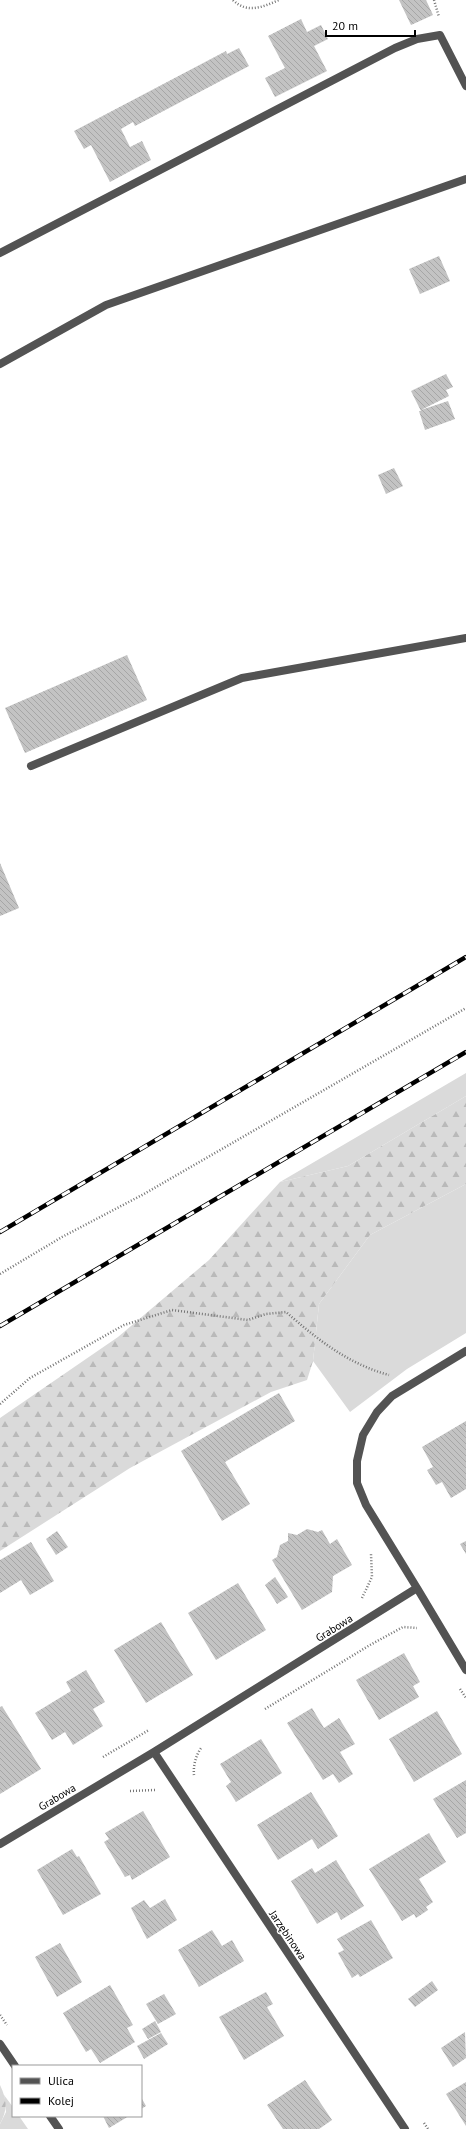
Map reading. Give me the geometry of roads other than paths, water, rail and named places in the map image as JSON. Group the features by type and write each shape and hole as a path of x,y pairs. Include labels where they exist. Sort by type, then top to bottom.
{"street":[{"path":"0,253 395,48 417,39 440,35 466,86"},
{"path":"0,364 106,305 466,178"},
{"path":"32,766 242,678 466,638"},
{"path":"466,1351 392,1396 377,1412 363,1435 357,1461 357,1483 366,1505 466,1670"},
{"name":"Grabowa","path":"0,1844 154,1752 417,1588"},
{"name":"Jarzębinowa","path":"154,1752 406,2129"},
{"path":"0,2044 14,2065"},
{"path":"51,2117 59,2129"}],"railway":[{"path":"0,1232 466,957"},
{"path":"0,1326 466,1052"}]}
